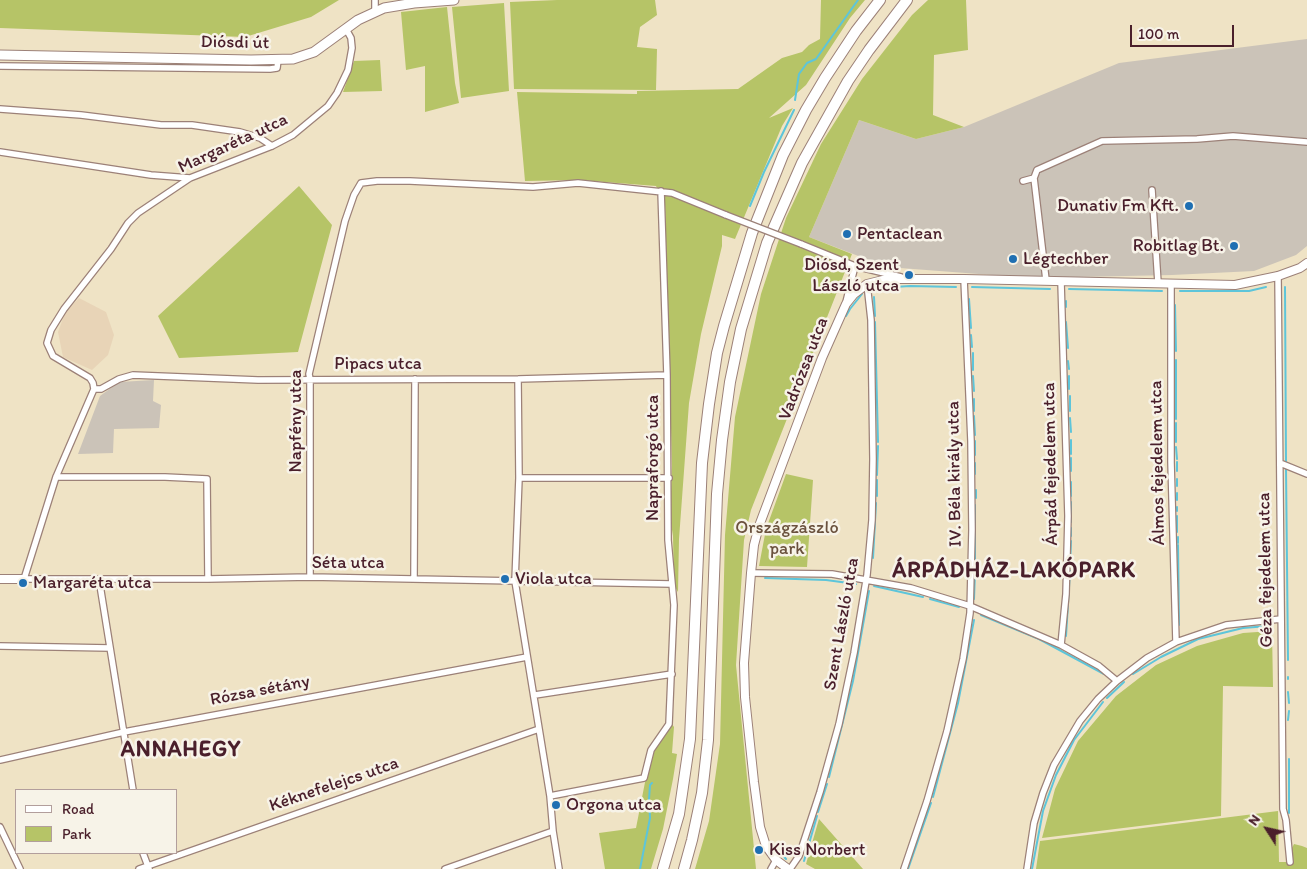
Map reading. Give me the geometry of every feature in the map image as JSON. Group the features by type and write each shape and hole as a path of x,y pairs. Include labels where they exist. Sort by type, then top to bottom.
{"highway":[{"path":"664,869 679,814 690,739 702,462 717,353 742,262 767,192 794,132 825,78 856,31 880,0"},
{"path":"684,869 702,793 708,740 717,494 724,423 741,329 767,243 802,163 848,81 905,3"}],"main road":[{"name":"Diósdi út","path":"0,56 278,60 308,55 375,11 414,3 454,0"}],"street":[{"path":"375,0 375,11"},
{"name":"Margaréta utca","path":"94,389 90,378 53,356 49,350 47,343 51,330 64,309 111,249 128,223 138,213 190,178 272,146 293,135 328,106 337,93 348,70 352,48 351,38 346,29"},
{"path":"0,66 270,69 277,68 278,60"},
{"path":"0,109 81,115 161,125 192,125 240,132 260,138 272,146"},
{"path":"1046,280 1034,178 1037,170 1102,141 1197,139 1233,136 1307,142"},
{"path":"0,152 151,175 190,178"},
{"path":"1023,180 1034,178"},
{"name":"Napfény utca","path":"310,577 309,374 345,221 354,195 361,183 410,181 533,188 578,183 660,191"},
{"path":"1152,190 1158,284"},
{"path":"660,191 672,194 855,266 905,278"},
{"name":"Napraforgó utca","path":"550,796 644,778 651,750 669,724 674,605 668,540 667,375 660,191"},
{"path":"843,261 852,276"},
{"path":"867,284 887,279 905,278 1236,285 1278,276 1300,268 1307,263"},
{"path":"846,304 855,266"},
{"name":"Géza fejedelem utca","path":"1278,276 1283,809 1286,820 1290,862"},
{"name":"IV. Béla király utca","path":"904,869 948,731 966,641 970,606 972,530 971,441 964,279"},
{"name":"Árpád fejedelem utca","path":"1061,282 1068,516 1066,594 1061,645"},
{"name":"Vadrózsa utca","path":"789,869 776,860 766,846 760,827 745,697 744,663 754,545 759,526 822,358 846,304 854,294 867,284"},
{"name":"Szent László utca","path":"789,869 799,856 820,792 839,724 866,580 872,520 874,459 871,320 867,284"},
{"name":"Álmos fejedelem utca","path":"1171,284 1172,464 1176,642"},
{"name":"Pipacs utca","path":"94,389 101,389 119,379 132,375 258,380 518,380 667,375"},
{"path":"414,578 415,379"},
{"path":"518,380 519,478 515,581 550,796 559,869"},
{"path":"0,579 24,579 56,477 94,389"},
{"path":"1280,463 1307,474"},
{"path":"56,477 207,479 208,579"},
{"path":"519,478 669,478"},
{"path":"751,572 832,574 911,588 970,606 1061,645 1099,666 1117,681"},
{"name":"Séta utca","path":"24,579 310,577 671,584"},
{"path":"99,579 133,789"},
{"path":"1027,869 1034,823 1054,765 1080,721 1117,681 1147,658 1176,642 1226,625 1281,619"},
{"path":"0,646 110,648"},
{"name":"Rózsa sétány","path":"0,760 124,732 526,657"},
{"path":"534,695 672,674"},
{"name":"Kéknefelejcs utca","path":"139,869 539,729"},
{"path":"0,826 20,869"},
{"path":"445,869 553,830"},
{"path":"143,854 149,867"},
{"path":"771,869 776,860"}],"shaded area":[{"path":"1307,39 1307,246 1296,255 1254,271 1031,278 887,267 809,237 859,120 916,139 964,127 1119,63"},
{"path":"79,298 106,312 114,335 108,355 92,370 63,357 58,332 65,313"},
{"path":"154,380 153,401 161,405 159,428 114,429 113,453 78,454 100,396 119,382"}],"green space":[{"path":"0,0 339,0 311,17 245,37 0,28"},
{"path":"655,0 657,15 640,27 637,47 657,49 656,90 514,89 510,2"},
{"path":"821,0 865,0 850,18 806,85 769,118 793,108 782,126 735,239 722,235 722,246 701,334 689,403 679,539 678,592 674,585 673,536 670,517 672,466 665,204 656,186 579,180 525,181 517,92 637,94 637,91 738,89 782,58 802,52 809,45 820,39"},
{"path":"928,0 966,0 968,50 934,55 933,115 964,127 916,139 859,120 809,237 852,254 751,510 744,540 736,665 756,869 695,869 709,821 720,744 725,535 735,417 761,294 786,218 821,144 862,79 912,15"},
{"path":"504,3 509,91 461,98 452,7"},
{"path":"447,7 459,103 425,112 425,66 406,70 401,12"},
{"path":"380,60 382,91 343,92 354,61"},
{"path":"299,186 332,225 298,352 179,358 158,316"},
{"name":"Országzászló park","path":"786,474 813,480 807,567 759,566 766,529"},
{"path":"1272,631 1273,687 1223,686 1221,816 1042,838 1055,789 1078,741 1116,696 1156,665 1197,646 1243,633"},
{"path":"672,724 674,727 672,753 677,754 663,829 651,869 605,869 599,833 636,828 648,767 657,743"},
{"path":"1278,811 1279,862 1292,862 1292,848 1294,844 1302,846 1307,848 1307,869 1036,869 1040,841"},
{"path":"819,819 863,869 815,869 806,864"}],"waterway":[{"path":"795,100 799,74 807,63 816,59 858,0"},
{"path":"750,206 794,110"},
{"path":"878,288 910,286 956,287"},
{"path":"972,287 1050,289"},
{"path":"1180,291 1249,291 1266,287"},
{"path":"1285,287 1286,462"},
{"path":"1069,289 1162,291"},
{"path":"846,316 862,294"},
{"path":"874,297 875,316"},
{"path":"969,299 971,328"},
{"path":"1066,301 1066,307"},
{"path":"1175,305 1176,351"},
{"path":"875,322 878,442"},
{"path":"1066,322 1068,348"},
{"path":"971,335 972,347"},
{"path":"973,353 973,370"},
{"path":"1176,360 1176,419"},
{"path":"1068,361 1069,369"},
{"path":"973,376 974,391"},
{"path":"1069,376 1069,389"},
{"path":"1070,396 1070,411"},
{"path":"974,399 974,411"},
{"path":"974,416 975,435"},
{"path":"1070,418 1071,432"},
{"path":"1176,423 1176,442"},
{"path":"1071,440 1071,454"},
{"path":"975,441 975,455"},
{"path":"877,475 878,446"},
{"path":"1176,447 1177,459"},
{"path":"1071,458 1071,471"},
{"path":"1177,462 1177,471"},
{"path":"975,463 975,474"},
{"path":"1286,469 1288,660"},
{"path":"1177,479 1177,486"},
{"path":"877,480 877,496"},
{"path":"1071,482 1071,496"},
{"path":"976,490 976,498"},
{"path":"1177,493 1177,500"},
{"path":"1071,502 1071,522"},
{"path":"873,558 876,503"},
{"path":"975,505 975,562"},
{"path":"1177,516 1177,532"},
{"path":"1071,528 1071,536"},
{"path":"1178,537 1178,543"},
{"path":"1070,566 1071,541"},
{"path":"1178,545 1179,625"},
{"path":"1066,636 1070,571"},
{"path":"974,599 975,572"},
{"path":"765,578 826,580 856,584"},
{"path":"874,586 923,597"},
{"path":"829,777 853,681 869,591"},
{"path":"930,599 959,607"},
{"path":"981,615 1039,639 1104,674"},
{"path":"933,797 958,703 974,620"},
{"path":"1133,674 1161,657 1198,639 1243,628 1268,626"},
{"path":"1107,698 1124,682"},
{"path":"1288,692 1289,703"},
{"path":"1032,869 1043,811 1056,775 1074,740 1103,702"},
{"path":"1288,720 1289,711"},
{"path":"1289,759 1289,813"},
{"path":"640,869 650,818 649,799 650,785 652,783"},
{"path":"818,812 827,784"},
{"path":"908,869 931,803"},
{"path":"804,861 817,816"},
{"path":"774,845 786,859"}],"place":[{"name":"Dunativ Fm Kft.","path":"1189,206"},
{"name":"Pentaclean","path":"847,234"},
{"name":"Robitlag Bt.","path":"1234,246"},
{"name":"Légtechber","path":"1013,259"},
{"name":"Diósd, Szent László utca","path":"909,275"},
{"name":"Viola utca","path":"505,579"},
{"name":"Margaréta utca","path":"23,583"},
{"name":"Orgona utca","path":"556,805"},
{"name":"Kiss Norbert","path":"759,850"}],"district":[{"name":"ÁRPÁDHÁZ-LAKÓPARK","path":"1014,571"},
{"name":"ANNAHEGY","path":"181,750"}]}
